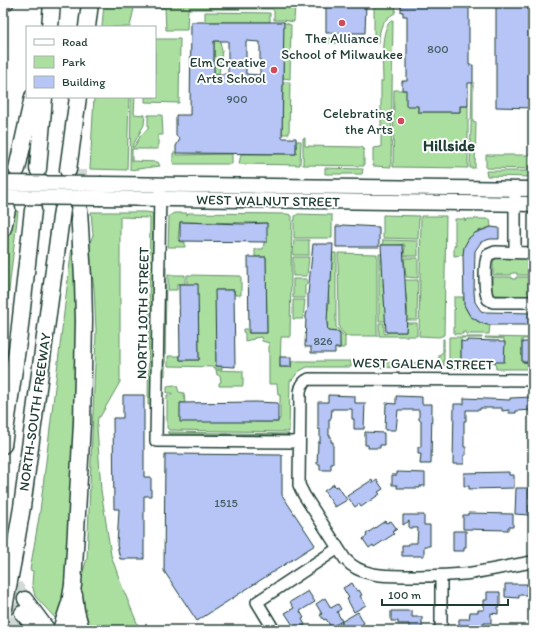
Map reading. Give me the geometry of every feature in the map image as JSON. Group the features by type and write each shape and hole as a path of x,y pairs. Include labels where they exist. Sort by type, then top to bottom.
{"highway":[{"path":"50,24 52,3"},
{"path":"87,26 90,3"},
{"path":"17,169 33,98"},
{"path":"38,169 44,98"},
{"path":"78,98 74,170 83,98"},
{"path":"3,228 5,203"},
{"name":"NORTH-SOUTH FREEWAY","path":"3,445 19,335 33,210"},
{"name":"NORTH-SOUTH FREEWAY","path":"3,613 22,507 62,210"},
{"path":"61,630 70,603 73,585 82,423 84,321 79,210"},
{"path":"73,585 76,611 81,630"}],"main road":[{"name":"WEST WALNUT STREET","path":"3,183 102,191 160,192 533,190"},
{"name":"WEST WALNUT STREET","path":"5,203 102,191"},
{"name":"WEST WALNUT STREET","path":"160,192 293,201 533,204"},
{"path":"36,630 23,606 48,630"}],"street":[{"path":"3,6 8,3"},
{"path":"514,252 516,189"},
{"name":"NORTH 10TH STREET","path":"160,192 156,441 299,442"},
{"path":"533,253 495,252 488,254 486,261 486,296 488,299 494,302 533,302"},
{"name":"WEST GALENA STREET","path":"299,442 300,386 304,382 313,378 533,380"},
{"path":"299,442 299,485 337,549 350,564 359,570 369,574 385,576 441,576 473,573 533,562"},
{"path":"274,630 256,602 337,549"},
{"path":"441,576 441,630"}],"green space":[{"path":"104,3 295,3 294,22 274,20 274,11 272,9 188,9 187,30 166,30 165,8 134,8 130,26 102,26"},
{"path":"374,3 396,3 395,13 382,25 379,43 374,43"},
{"path":"205,12 270,13 270,22 205,22"},
{"path":"393,20 391,167 373,166 373,148 381,147 381,81 383,81 382,57 384,38 389,24"},
{"path":"283,22 291,25 290,79 283,78"},
{"path":"320,38 359,39 363,43 320,43"},
{"path":"156,39 180,39 179,103 145,102 145,98 156,98"},
{"path":"214,41 220,41 222,51 219,74 214,74"},
{"path":"290,82 289,134 282,134 283,83"},
{"path":"472,83 473,121 476,122 475,168 470,168"},
{"path":"394,90 406,90 418,106 418,112 460,112 460,106 468,106 468,168 393,167"},
{"path":"94,98 129,98 127,170 90,169"},
{"path":"131,98 135,98 134,114 145,115 144,125 132,147 134,147 141,135 148,129 148,115 162,115 163,135 158,135 158,149 132,149 132,161 158,162 160,166 130,170"},
{"path":"303,138 305,138 305,146 361,147 364,150 364,166 303,165"},
{"path":"296,141 301,141 300,165 239,164 241,154 296,154"},
{"path":"173,153 176,153 176,155 232,154 232,164 174,164"},
{"path":"486,155 533,155 533,169 486,168"},
{"path":"325,168 363,169 362,174 325,174"},
{"path":"486,171 533,171 533,177 487,176"},
{"path":"12,211 18,211 3,343 3,247"},
{"path":"91,212 146,212 152,213 153,216 152,405 148,405 150,218 120,217 120,382 100,417 98,417 97,426 101,490 111,555 140,630 90,630 81,612 79,583 87,559 96,330 94,288 88,248 93,235"},
{"path":"174,213 187,213 187,215 188,213 288,214 292,216 290,337 281,337 280,367 291,367 292,361 351,361 351,367 307,367 298,372 292,380 290,380 289,432 169,430 167,428 167,395 172,395 172,393 167,393 167,386 174,385 177,386 179,392 184,393 185,403 180,403 256,422 278,422 278,419 280,419 280,395 278,395 277,384 269,384 269,343 262,341 261,337 245,341 245,333 243,332 243,329 248,329 248,333 267,333 266,257 255,257 255,249 263,249 267,223 180,222 178,239 181,242 185,242 185,247 168,247 169,216"},
{"path":"298,214 332,215 332,238 294,238 294,220 295,216"},
{"path":"383,215 419,216 418,239 383,238"},
{"path":"421,216 446,216 444,335 439,337 419,336"},
{"path":"455,219 465,219 465,221 467,219 490,219 491,227 475,233 469,240 463,255 454,256 454,245 456,245"},
{"path":"73,238 77,298 68,579 66,599 56,619 35,596 32,584 33,571 30,570 40,511"},
{"path":"294,240 309,240 309,255 293,255"},
{"path":"383,240 418,241 418,256 404,256 404,244 382,245"},
{"path":"332,253 336,253 336,327 345,337 345,347 343,348 340,348 339,332 326,331 328,324 326,323 326,310 328,310 329,303 328,288 331,260 333,260"},
{"path":"338,253 377,254 377,336 346,336 339,328"},
{"path":"379,254 383,254 381,261 383,262 386,321 379,321"},
{"path":"293,257 309,257 307,276 293,276"},
{"path":"404,258 418,258 418,278 406,277"},
{"path":"496,258 530,258 533,260 533,275 517,275 517,273 512,273 511,275 493,275 493,262"},
{"path":"166,267 165,376 163,375 164,269"},
{"path":"168,275 185,275 185,284 177,284 177,290 168,290"},
{"path":"187,275 241,276 241,295 235,295 234,290 216,290 216,366 222,367 222,369 215,369 215,367 168,366 168,356 180,356 180,360 199,360 198,306 187,284"},
{"path":"492,277 512,277 512,279 516,279 516,277 533,277 533,294 530,296 496,295 492,292"},
{"path":"293,279 307,279 307,284 305,286 305,298 293,298"},
{"path":"403,280 418,280 417,320 406,320 407,307"},
{"path":"454,297 463,297 465,308 471,316 479,322 490,325 489,334 466,334 466,332 463,332 463,334 454,334 454,309 456,309 454,307"},
{"path":"293,300 305,300 303,319 293,319"},
{"path":"379,323 384,323 385,334 389,332 406,332 406,323 417,323 417,336 379,336"},
{"path":"449,337 482,337 461,338 461,361 463,363 470,361 471,366 469,366 469,369 449,368"},
{"path":"485,337 533,338 522,339 522,362 532,362 532,369 496,369 495,362 504,361 504,339"},
{"path":"443,339 444,368 364,367 366,363 363,362 439,363 439,355 443,352"},
{"path":"216,370 243,371 243,386 219,386 219,383 221,382 220,375 217,375"},
{"path":"167,432 289,434 289,435 169,434"}],"building":[{"path":"326,3 366,3 365,33 326,33"},
{"path":"401,3 469,3 469,65 473,65 473,83 468,83 468,106 460,106 460,112 418,112 418,106 406,106 406,90 402,90 402,81 407,81 407,16 403,16 403,12 401,12"},
{"path":"496,3 533,3 533,108 496,107"},
{"path":"191,22 284,22 282,138 296,138 296,154 176,153 176,146 180,139 176,136 176,115 190,115","holes":["214,41 228,41 228,74 214,74","246,41 260,42 260,75 246,74"]},
{"path":"180,222 244,224 267,223 267,242 180,241"},
{"path":"336,226 379,227 379,247 336,247"},
{"path":"491,227 499,228 499,239 490,239 481,242 475,251 475,302 481,311 485,312 533,313 533,325 488,325 481,323 470,316 464,305 464,247 469,238 475,233"},
{"path":"313,244 333,244 327,323 328,331 340,333 340,348 335,348 335,353 311,353 311,347 305,347 306,315 308,309"},
{"path":"381,245 403,245 407,317 406,332 386,332"},
{"path":"248,257 266,257 267,333 249,333"},
{"path":"179,284 198,284 199,360 180,360"},
{"path":"215,290 234,290 235,367 216,366"},
{"path":"467,340 505,342 504,362 461,361 461,341 467,342"},
{"path":"522,342 533,342 533,362 522,362"},
{"path":"280,357 291,357 291,367 280,367"},
{"path":"123,395 144,395 144,477 151,477 151,496 144,496 144,559 120,559 117,545 119,509 114,509 113,418 123,418"},
{"path":"328,395 355,396 355,403 365,403 364,429 354,429 352,409 332,409 331,419 329,419 329,436 331,436 331,442 333,442 333,464 331,464 331,470 320,470 320,464 317,464 318,442 320,442 320,429 318,429 318,402 328,402"},
{"path":"396,396 422,397 422,404 432,404 431,464 420,464 421,454 418,454 418,447 421,447 421,420 419,420 419,410 398,410 396,430 385,430 386,403 396,404"},
{"path":"533,397 533,410 509,413 509,410 502,411 502,408 480,408 480,410 466,410 466,421 464,421 464,447 466,447 466,455 464,455 464,464 453,464 454,404 464,404 464,398 510,400 510,398"},
{"path":"180,403 278,403 278,422 180,422"},
{"path":"365,432 384,433 384,445 380,445 380,448 368,448 368,445 365,445"},
{"path":"165,454 282,455 282,495 315,545 197,621 164,571"},
{"path":"397,472 425,473 425,486 420,486 420,488 397,488 397,485 392,485 392,475 397,475"},
{"path":"509,472 509,475 514,475 514,488 469,489 469,486 464,486 464,473"},
{"path":"372,480 373,483 377,480 383,489 378,492 380,494 361,507 359,504 355,507 347,496"},
{"path":"334,484 335,487 338,486 347,500 335,507 324,491"},
{"path":"516,488 529,488 531,505 529,505 529,515 515,514"},
{"path":"468,513 513,514 513,527 508,527 508,530 463,529 463,515 468,515"},
{"path":"403,515 424,515 424,525 430,525 430,546 424,546 424,556 402,556 402,545 417,543 418,528 409,528 409,521 403,525"},
{"path":"385,521 386,523 391,521 397,529 392,532 394,534 374,547 373,545 369,548 363,539 367,536 366,534"},
{"path":"453,531 466,531 466,547 464,547 464,551 453,551"},
{"path":"352,583 357,591 359,590 362,595 360,596 366,605 354,612 347,599 349,598 343,588"},
{"path":"505,584 527,584 527,595 519,595 519,598 505,597"},
{"path":"308,591 315,602 300,611 304,618 302,619 305,625 296,630 285,613 294,608 290,602"},
{"path":"487,592 500,592 500,607 498,607 498,614 491,613 491,623 484,623 484,625 473,625 473,630 459,630 459,619 469,619 470,612 484,610 484,600 487,600"},
{"path":"325,598 331,608 338,604 341,609 337,612 342,621 331,627 326,619 324,620 320,615 322,614 316,604"},
{"path":"391,611 412,611 412,617 422,617 422,630 409,630 409,624 398,624 398,621 391,621"},
{"path":"358,612 364,623 361,625 363,627 358,630 346,630 341,622"}],"tunnel":[{"path":"79,170 79,199"},
{"path":"3,569 25,599"},
{"path":"3,586 22,613"},
{"path":"3,619 18,630"},
{"path":"3,623 8,630"}],"place":[{"name":"The Alliance School of Milwaukee","path":"342,23"},
{"name":"Elm Creative Arts School","path":"274,70"},
{"name":"Celebrating the Arts","path":"401,121"}],"district":[{"name":"Hillside","path":"449,145"}]}
